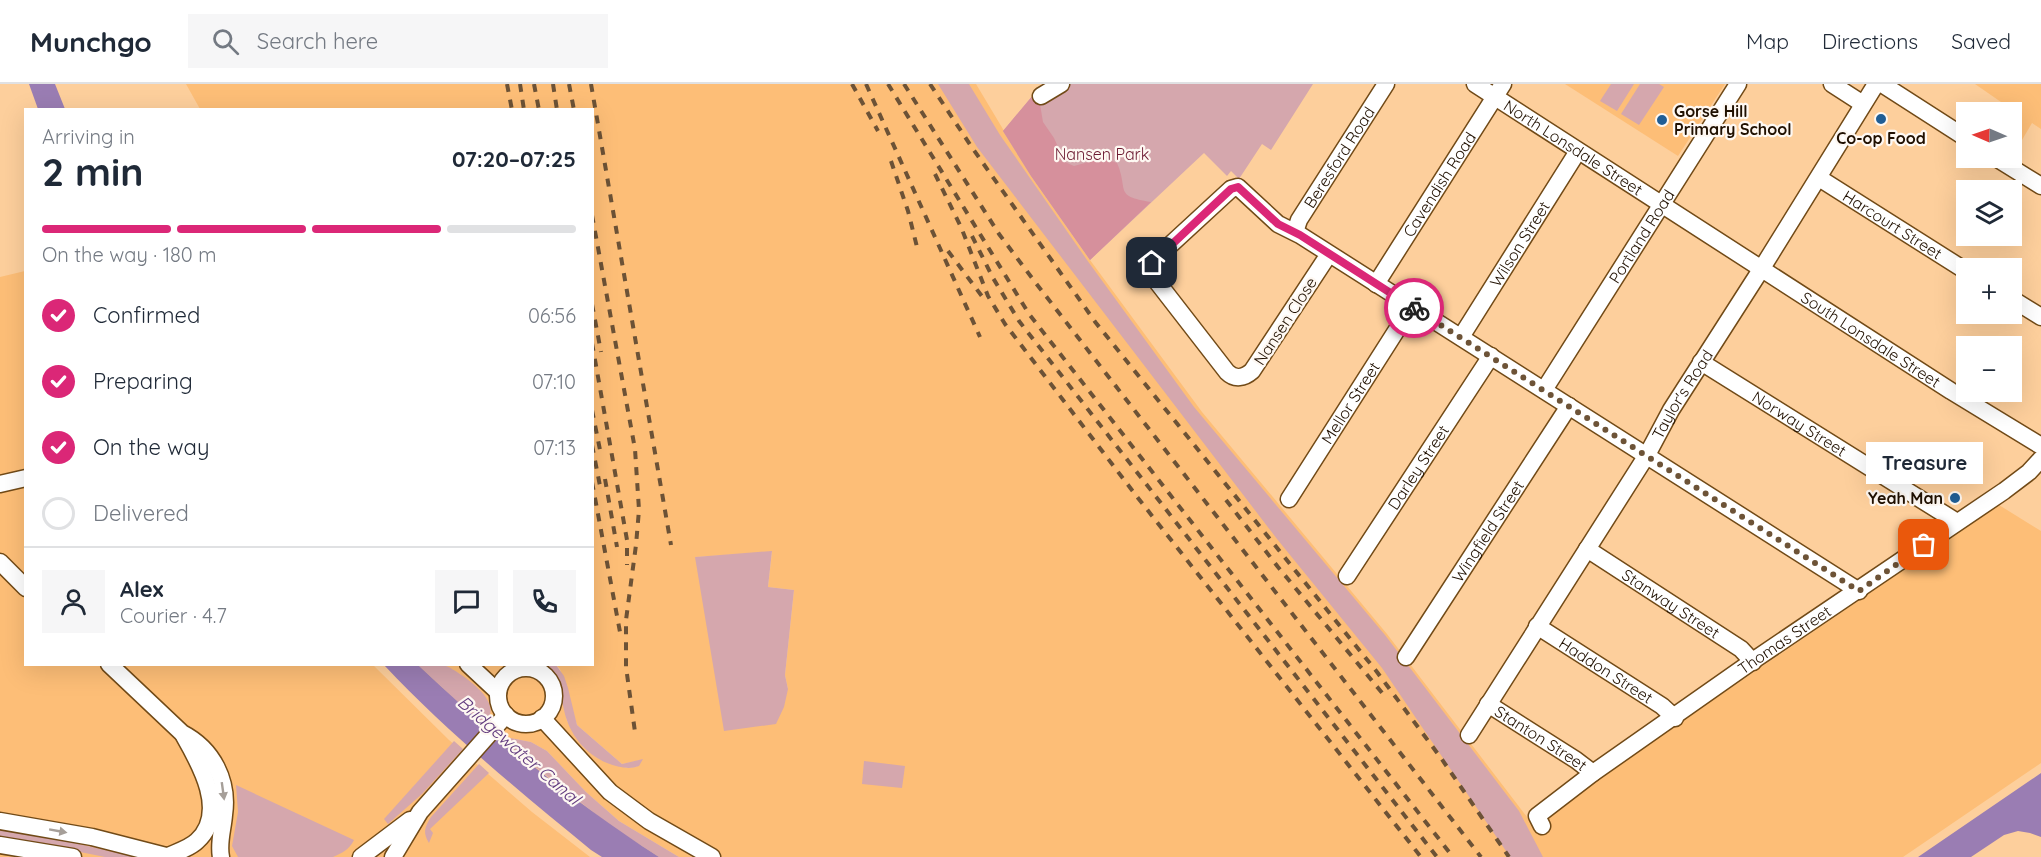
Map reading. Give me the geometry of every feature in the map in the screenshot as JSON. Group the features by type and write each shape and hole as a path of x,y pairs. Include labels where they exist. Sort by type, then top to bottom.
{"street":[{"name":"Beresford Road","path":"1295,232 1299,220 1386,84"},
{"name":"North Lonsdale Street","path":"1475,84 1499,90 1578,150 1762,268"},
{"name":"Portland Road","path":"1544,390 1738,84"},
{"path":"1832,84 1863,104"},
{"name":"Taylor's Road","path":"1469,735 1647,455 1671,410 1876,84"},
{"path":"1882,84 1956,132"},
{"name":"Cavendish Road","path":"1376,284 1499,90"},
{"name":"Wilson Street","path":"1461,337 1578,150"},
{"path":"2012,168 2041,186"},
{"name":"Harcourt Street","path":"1819,178 1956,265"},
{"name":"Nansen Close","path":"1295,232 1278,224 1240,188 1234,187 1155,260 1151,268 1153,278 1227,372 1234,377 1243,377 1252,371 1329,254"},
{"path":"1295,232 1859,591"},
{"name":"South Lonsdale Street","path":"1762,268 1951,391 2041,446"},
{"path":"2022,305 2041,317"},
{"name":"Mellor Street","path":"1288,499 1412,306"},
{"name":"Darley Street","path":"1347,576 1491,356"},
{"name":"Norway Street","path":"1701,362 1958,522"},
{"name":"Wingfield Street","path":"1406,657 1569,406"},
{"name":"Thomas Street","path":"1542,826 1537,816 1593,773 2004,491 2029,472 2041,459"},
{"path":"0,484 24,478"},
{"name":"Stanway Street","path":"1587,549 1742,648 1753,662"},
{"path":"0,561 24,586"},
{"name":"Haddon Street","path":"1537,626 1662,706 1675,718"},
{"path":"111,666 182,733 196,740 216,764 223,786 225,813 219,849 221,857"},
{"path":"470,666 498,692"},
{"path":"393,857 420,812 501,721 498,692 506,677 516,666 540,671 552,685 554,694 549,712 535,722 501,721"},
{"name":"Stanton Street","path":"1488,704 1593,773"},
{"path":"542,718 610,792 649,821 712,857"},
{"path":"0,821 92,837 169,857 196,842 203,834 210,811 210,794 203,771 182,733"},
{"path":"361,857 420,812"},
{"path":"0,845 73,857"}],"shaded area":[{"path":"29,84 55,84 65,108 38,108"},
{"path":"186,84 976,84 1031,176 1202,412 1387,634 1540,834 1543,816 1999,505 2041,531 2041,763 1903,857 679,857 619,821 586,792 547,751 531,742 506,737 489,720 491,716 460,674 446,666 546,666 559,680 567,721 583,747 601,760 627,768 636,767 642,760 622,764 577,725 560,669 557,666 594,666 594,108 199,108","holes":["772,552 768,587 794,590 785,675 788,689 695,557"]},
{"name":"Gorse Hill Primary School","path":"1565,84 1725,84 1678,156"},
{"path":"1975,84 2041,84 2041,129 2032,123 2022,140 2022,102 2001,102"},
{"path":"1034,94 1040,104 1043,122 1054,138 1065,162 1074,166 1103,158 1117,163 1127,194 1139,200 1151,202 1090,260 1031,176 1003,131"},
{"path":"24,271 24,666 374,666 449,740 532,812 590,857 0,857 0,277"},
{"path":"385,666 419,666 534,767 659,857 602,857 591,850 510,783"},
{"path":"2041,773 2041,837 2018,831 2004,835 1971,857 1918,857"}],"green space":[{"path":"938,84 969,84 1000,135 1087,260 1194,407 1385,635 1519,811 1543,857 1510,857 1382,668 1277,539 977,147"},
{"name":"Nansen Park","path":"1068,84 1313,84 1271,150 1262,144 1239,179 1231,171 1227,176 1204,153 1090,260 1031,176 1003,131 1034,94 1041,104 1069,87"},
{"path":"1611,84 1634,84 1617,111 1600,101"},
{"path":"1640,84 1659,84 1664,87 1639,125 1621,114"},
{"path":"772,551 768,587 794,590 785,675 788,689 784,707 776,724 724,731 695,557"},
{"path":"419,666 447,667 476,686 486,698 491,711 484,726"},
{"path":"545,666 557,666 564,676 577,725 622,764 643,759 639,766 619,767 599,759 585,749 574,735 566,719 560,691"},
{"path":"506,737 531,742 547,751 586,792 619,821 679,857 659,857 611,826 501,740"},
{"path":"454,741 463,749 422,794 388,824 384,819"},
{"path":"864,761 905,766 902,788 862,784"},
{"path":"479,764 489,773 430,829 433,833 429,843 425,830 431,817"},
{"path":"236,785 354,840 348,849 333,857 238,857 232,846 238,812"},
{"path":"0,829 58,839 135,857 105,857 0,836"}],"railway":[{"path":"507,84 512,108"},
{"path":"520,84 524,108"},
{"path":"534,84 539,108"},
{"path":"553,84 557,108"},
{"path":"569,84 574,108"},
{"path":"591,84 671,545"},
{"path":"852,84 878,131"},
{"path":"866,84 980,337"},
{"path":"888,84 1029,314 1453,857"},
{"path":"904,84 999,234 1481,857"},
{"path":"930,84 1096,323 1377,672 1441,758 1509,857"},
{"path":"891,161 908,211 918,251"},
{"path":"935,174 961,227 988,296 1005,324 1138,498 1421,857"},
{"path":"594,226 635,449 639,510 626,620 626,667 635,732"},
{"path":"972,236 993,278 1019,321 1437,857"},
{"path":"948,251 984,299"},
{"path":"594,315 601,352"},
{"path":"594,354 627,540 627,565"},
{"path":"594,420 601,455"},
{"path":"594,455 601,491"},
{"path":"605,479 617,547"},
{"path":"594,493 620,632"},
{"path":"1226,500 1383,694"}],"way so far":[{"path":"1414,308 1859,591 1924,545"}],"place":[{"name":"Co-op Food","path":"1881,119"},
{"name":"Gorse Hill Primary School","path":"1662,120"},
{"name":"Yeah Man","path":"1955,498"},
{"name":"Treasure","path":"1924,545"}],"route":[{"path":"1152,263 1231,189 1238,187 1282,227 1300,235 1414,308"}],"water label":[{"name":"Bridgewater Canal","path":"519,750"}]}
